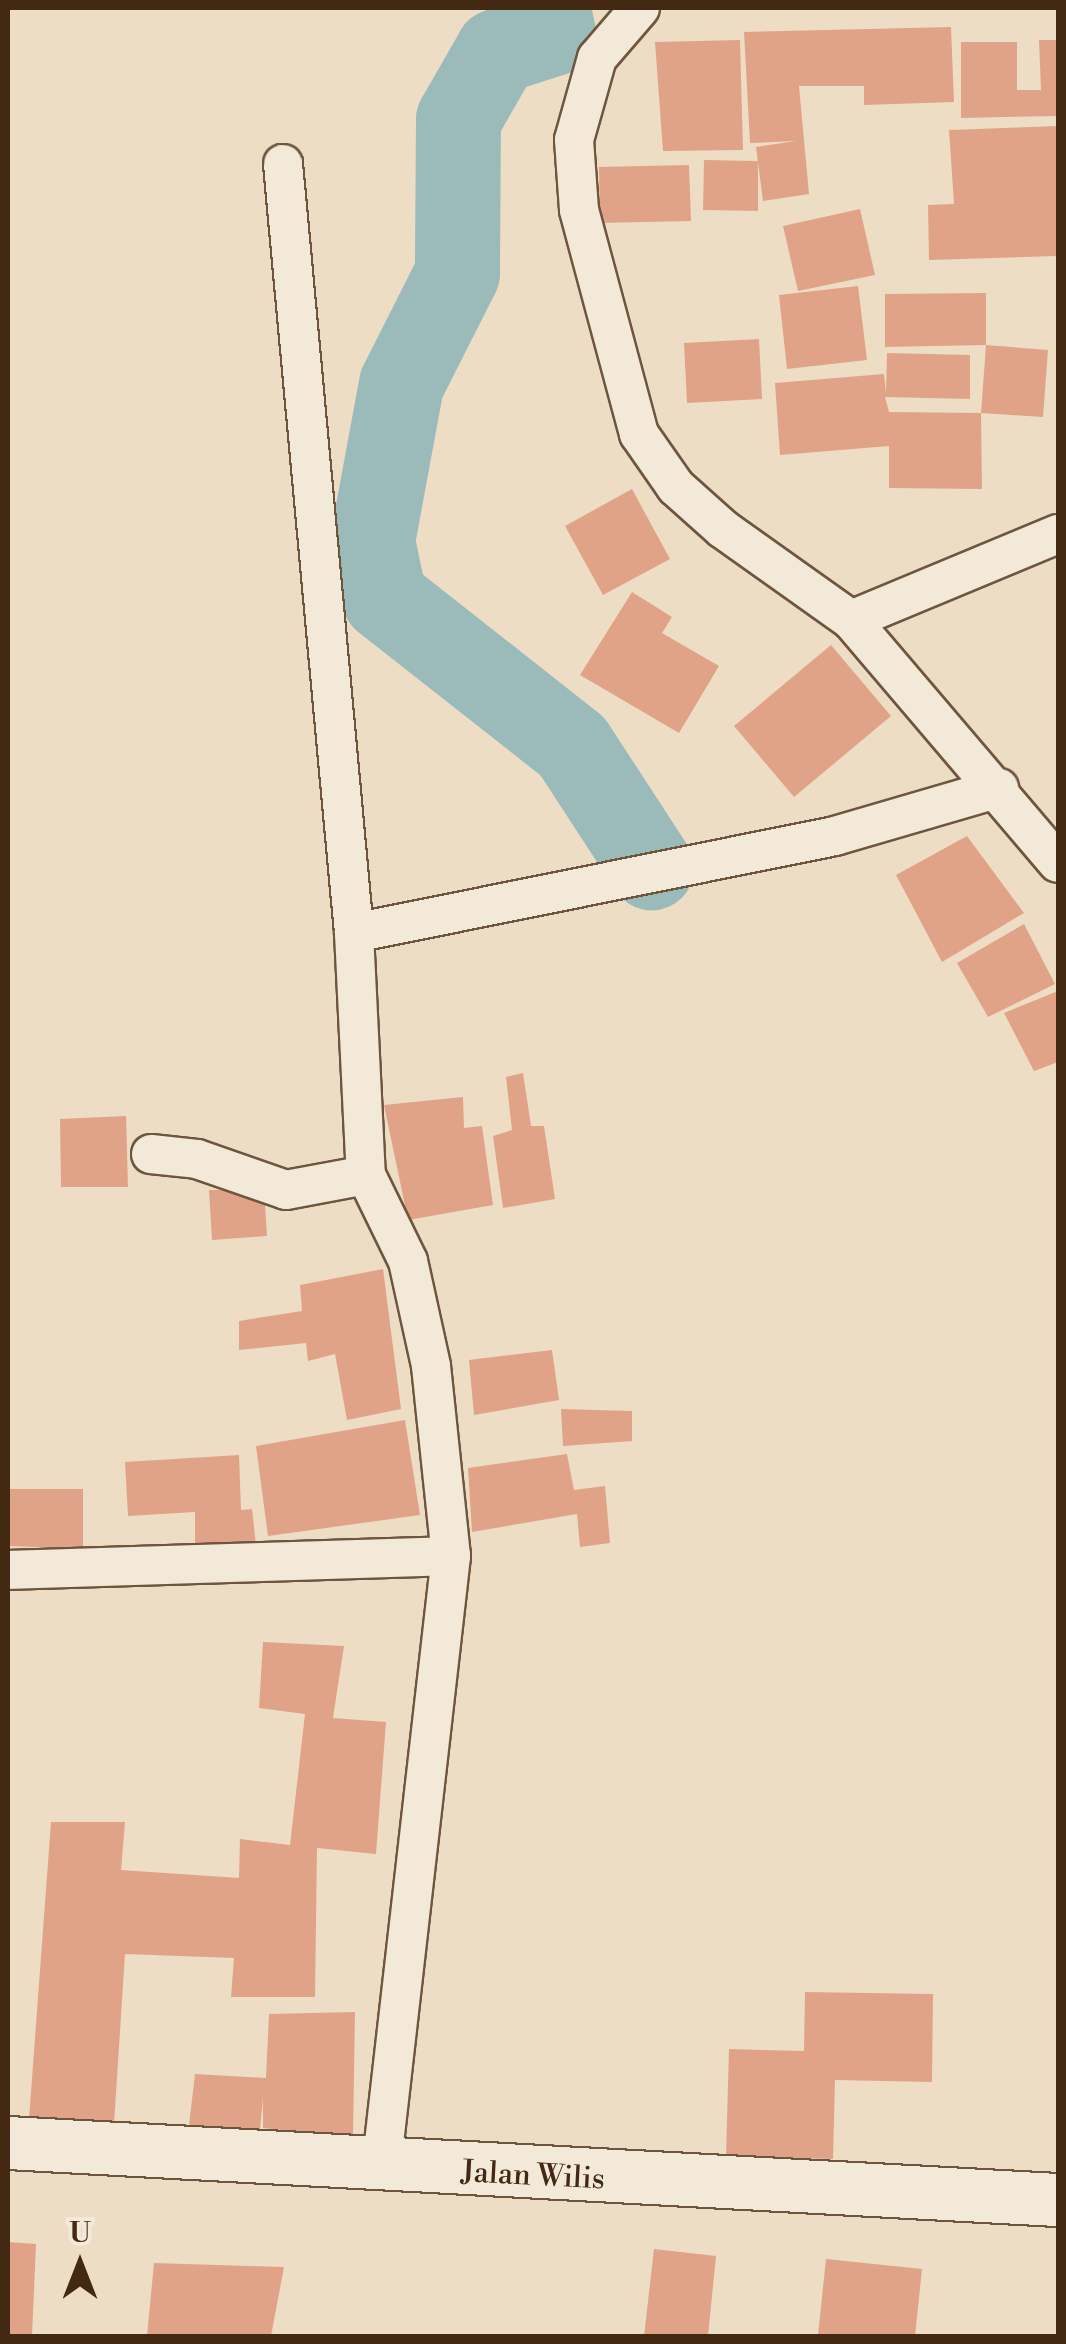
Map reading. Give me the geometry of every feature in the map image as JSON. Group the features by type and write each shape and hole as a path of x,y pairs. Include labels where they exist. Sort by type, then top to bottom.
{"main road":[{"name":"Jalan Wilis","path":"8,2143 381,2169 1058,2200"}],"street":[{"path":"640,8 597,58 574,140 579,210 639,434 676,488 722,529 851,620 999,788 1058,863"},
{"path":"283,164 354,933 366,1175 408,1261 431,1366 451,1556 381,2169"},
{"path":"851,620 1058,534"},
{"path":"354,933 664,864 835,836 999,788"},
{"path":"151,1154 197,1159 286,1190 366,1175"},
{"path":"8,1570 451,1556"}],"building":[{"path":"951,27 954,102 864,105 864,86 799,86 809,194 763,201 756,147 796,141 750,143 744,32"},
{"path":"740,40 743,150 663,151 655,42"},
{"path":"1039,40 1058,40 1058,116 961,118 961,42 1017,42 1017,90 1041,90"},
{"path":"1058,126 1058,256 929,260 928,205 954,204 949,130"},
{"path":"704,160 758,161 758,211 703,210"},
{"path":"689,165 691,221 600,223 599,167"},
{"path":"860,209 875,275 798,291 783,226"},
{"path":"858,286 867,360 787,369 779,295"},
{"path":"986,293 986,345 885,347 885,294"},
{"path":"759,339 762,399 687,403 684,343"},
{"path":"986,345 1048,350 1043,417 981,413"},
{"path":"887,353 970,355 970,399 885,397 889,412 981,413 982,489 889,488 889,446 780,455 775,383 884,374 886,393"},
{"path":"632,489 670,559 603,595 565,526"},
{"path":"632,592 672,617 662,633 719,666 679,733 580,675"},
{"path":"831,645 891,716 794,797 734,726"},
{"path":"967,836 1024,913 942,962 896,875"},
{"path":"1024,924 1055,984 988,1017 957,963"},
{"path":"1058,991 1058,1062 1034,1071 1004,1013"},
{"path":"523,1073 531,1126 544,1126 555,1199 503,1208 493,1136 512,1130 506,1077"},
{"path":"463,1097 464,1128 482,1126 493,1205 408,1220 384,1105"},
{"path":"126,1116 128,1187 61,1187 60,1119"},
{"path":"209,1190 264,1190 267,1236 212,1240"},
{"path":"383,1269 401,1409 347,1420 335,1354 308,1361 306,1343 239,1350 239,1321 302,1311 300,1285"},
{"path":"552,1350 559,1400 474,1415 469,1360"},
{"path":"561,1409 632,1411 632,1441 563,1446"},
{"path":"405,1420 420,1515 268,1536 256,1446"},
{"path":"567,1454 574,1490 605,1486 610,1543 580,1547 577,1514 472,1532 468,1468"},
{"path":"239,1455 241,1510 252,1509 257,1554 195,1558 195,1512 128,1516 125,1462"},
{"path":"8,1489 83,1489 83,1549 8,1546"},
{"path":"263,1642 344,1646 333,1718 386,1722 376,1854 317,1848 315,1997 231,1997 234,1958 125,1954 114,2124 29,2119 51,1822 125,1822 121,1870 239,1878 240,1839 290,1845 305,1714 259,1708"},
{"path":"805,1992 933,1994 932,2082 835,2080 833,2159 726,2156 729,2049 804,2051"},
{"path":"355,2012 353,2137 263,2128 263,2097 259,2141 188,2134 195,2074 266,2078 269,2014"},
{"path":"8,2242 36,2244 32,2336 8,2336"},
{"path":"654,2249 716,2256 708,2336 644,2336"},
{"path":"826,2259 922,2269 915,2336 818,2336"},
{"path":"154,2263 284,2267 271,2336 147,2336"}],"waterway":[{"path":"548,8 553,33 497,51 458,119 457,273 401,384 372,541 384,598 572,746 651,867"}]}
